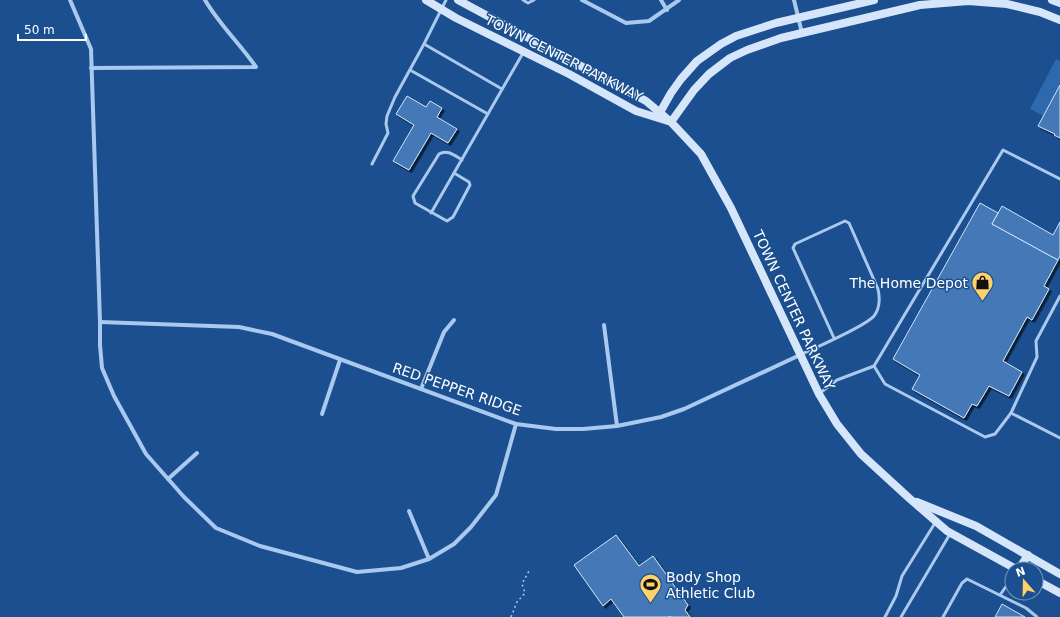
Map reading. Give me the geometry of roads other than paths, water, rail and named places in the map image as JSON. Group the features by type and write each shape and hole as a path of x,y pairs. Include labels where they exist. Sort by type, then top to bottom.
{"street":[{"path":"70,0 91,49 100,345 102,368 114,396 146,454 184,497 216,528 260,546 357,572 401,568 429,558 454,544 471,527 496,495 516,424"},
{"path":"91,68 256,67 211,11 205,0"},
{"name":"TOWN CENTER PARKWAY","path":"426,0 569,74 636,112 658,115 671,122 701,154 728,201 819,394 837,424 861,454 936,522 951,533 1004,562"},
{"name":"TOWN CENTER PARKWAY","path":"458,0 646,101 658,115"},
{"path":"582,0 626,23 649,21 667,10 679,0"},
{"path":"661,0 667,10"},
{"path":"794,0 802,34"},
{"path":"658,115 681,79 697,61 721,44 736,36 799,18 874,0"},
{"path":"1052,0 1060,3"},
{"path":"671,122 694,90 704,79 730,58 767,43 916,3 968,1 1007,4 1040,12 1060,20"},
{"path":"421,389 444,332 454,320"},
{"name":"RED PEPPER RIDGE","path":"100,322 239,327 272,334 516,424 556,428 582,429 617,426 661,417 684,409 800,355"},
{"path":"604,325 617,426"},
{"path":"322,414 340,360"},
{"path":"168,479 197,453"},
{"name":"TOWN CENTER PARKWAY","path":"909,498 976,526 1060,574"},
{"path":"409,511 429,558"},
{"path":"1023,561 1028,555"},
{"path":"1044,584 1060,593"}],"lane":[{"path":"372,164 388,133 386,124 387,116 395,97 446,0"},
{"path":"524,0 528,3 534,0"},
{"path":"424,44 502,89"},
{"path":"431,213 524,52"},
{"path":"410,70 488,114"},
{"path":"819,394 837,380 874,366 1003,150 1060,179"},
{"path":"454,173 469,182 470,185 453,217 447,221 414,203 412,196 439,154 443,151 447,152 462,160"},
{"path":"800,355 870,321 875,315 878,307 880,298 878,289 849,223 845,221 795,244 793,248 834,338"},
{"path":"874,366 885,384 985,437 995,434 1011,413 1037,357 1036,341 1060,296"},
{"path":"1011,413 1060,438"},
{"path":"885,617 896,596 902,576 936,522"},
{"path":"901,617 951,533"},
{"path":"943,617 962,583 967,579 1026,608 1037,617"},
{"path":"1000,595 1004,589"}],"place":[{"name":"The Home Depot","path":"983,302"},
{"name":"Body Shop Athletic Club","path":"650,604"}]}
